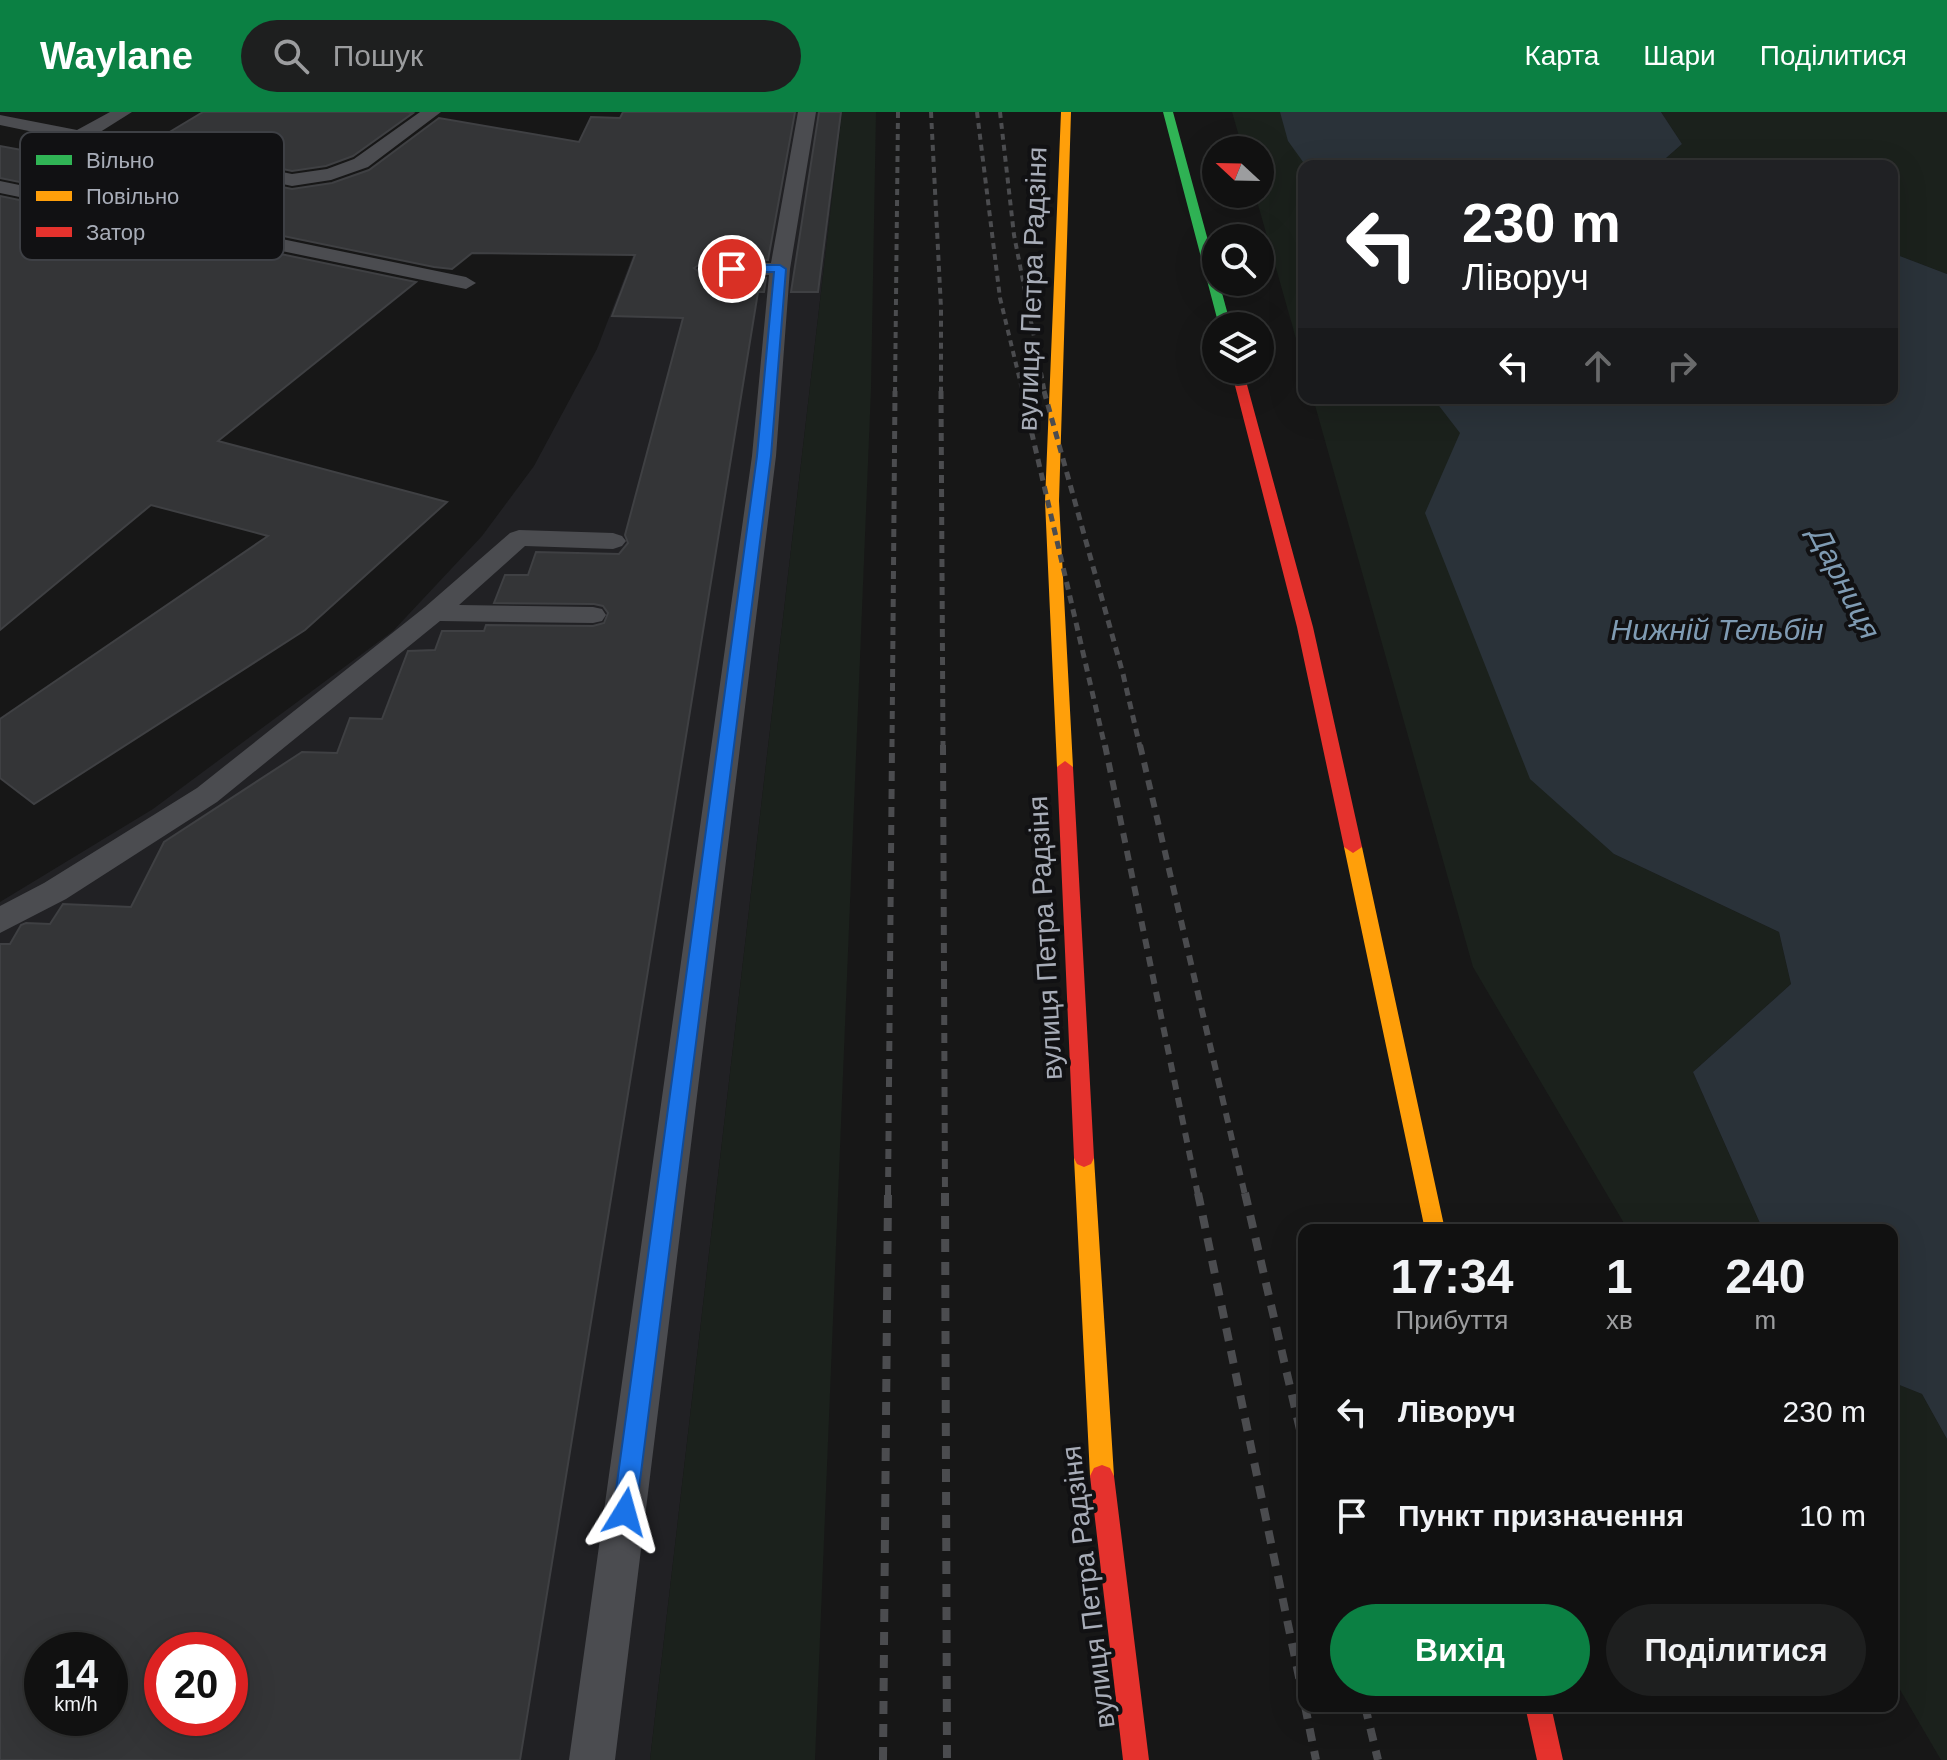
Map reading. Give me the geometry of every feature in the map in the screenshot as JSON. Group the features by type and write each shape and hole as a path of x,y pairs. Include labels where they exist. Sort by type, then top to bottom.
{"main road":[{"name":"вулиця Петра Радзіня","path":"1066,112 1052,501 1098,1444 1136,1760"},
{"path":"1168,112 1221,312"},
{"path":"1241,384 1305,627 1434,1224"},
{"path":"1539,1712 1550,1760"}],"lane":[{"path":"88,132 123,112"},
{"path":"284,178 331,174 361,163 432,112"},
{"path":"592,1760 764,456 780,269 807,112"},
{"path":"0,120 61,132"},
{"path":"0,187 20,191"},
{"path":"0,211 20,199"},
{"path":"284,245 466,283"},
{"path":"707,269 780,269"},
{"path":"0,921 55,891 207,795 434,613 519,538 613,541"},
{"path":"434,613 593,615"}],"shaded area":[{"path":"688,112 842,112 650,1760 0,1760 0,902 153,809 393,631 482,536 534,466 597,349"},
{"path":"842,112 876,112 871,389 815,1760 650,1760"},
{"path":"1232,112 1322,112 1327,160 1298,160 1298,346 1274,261 1274,224 1263,224 1259,208 1274,208 1274,136 1239,136"},
{"path":"1661,112 1947,112 1947,274 1898,255 1898,160 1664,160 1682,144"},
{"path":"1315,404 1485,404 1614,854 1779,932 1791,984 1693,1072 1760,1224 1624,1224 1473,967"},
{"path":"1898,1384 1922,1394 1947,1439 1947,1760 1941,1760 1898,1686"}],"water":[{"path":"1280,112 1661,112 1682,144 1664,160 1302,160 1288,141"},
{"name":"Нижній Тельбін","path":"1898,255 1947,274 1947,1439 1922,1394 1898,1384 1898,1224 1760,1224 1693,1072 1791,984 1779,932 1614,854 1530,779 1425,513 1460,433 1438,404 1898,404"}],"building":[{"path":"203,112 413,113 353,156 326,166 292,171 284,169 284,132 170,132"},
{"path":"623,112 795,112 768,260 707,260 694,268 707,278 766,278 764,292 758,292 520,1760 0,1760 0,944 10,944 21,925 26,923 50,924 63,904 131,907 164,842 302,752 337,753 350,718 382,719 408,651 435,650 442,631 484,631 486,625 593,626 604,623 608,613 603,606 594,604 494,603 505,575 528,575 536,552 619,554 628,543 625,535 683,318 612,316 635,255 472,253 452,269 284,236 284,187 332,183 369,170 439,118 579,142 591,117 620,118"},
{"path":"819,112 841,112 818,292 791,292"},
{"path":"0,146 20,150 20,182 0,178"},
{"path":"0,196 20,200 20,260 284,260 284,255 416,282 218,441 447,502 305,630 34,804 0,778 0,719 268,536 151,505 0,630"}],"railway":[{"path":"895,393 898,112"},
{"path":"931,112 941,308 941,391"},
{"path":"977,112 1000,298 1023,393"},
{"path":"1000,112 1014,235 1045,393"},
{"path":"892,747 895,391"},
{"path":"941,391 943,747"},
{"path":"1022,391 1105,747"},
{"path":"1044,391 1123,674 1140,747"},
{"path":"888,1195 892,745"},
{"path":"943,745 945,1195"},
{"path":"1105,745 1198,1195"},
{"path":"1140,745 1245,1195"},
{"path":"883,1760 888,1193"},
{"path":"945,1193 947,1760"},
{"path":"1198,1193 1298,1672"},
{"path":"1245,1193 1298,1421"},
{"path":"1306,1712 1316,1760"},
{"path":"1366,1712 1378,1760"}],"traffic: fast":[{"path":"1168,112 1221,312"}],"traffic: slow":[{"path":"1065,767 1052,501 1066,112"},
{"path":"1353,847 1434,1224"},
{"path":"1084,1158 1102,1476"}],"traffic: jam":[{"path":"1241,384 1305,627 1353,847"},
{"path":"1065,767 1084,1158"},
{"path":"1102,1476 1136,1760"},
{"path":"1539,1712 1550,1760"}],"route":[{"path":"625,1512 764,456 780,269 732,269"}],"water label":[{"name":"Дарниця","path":"1845,583"}]}
